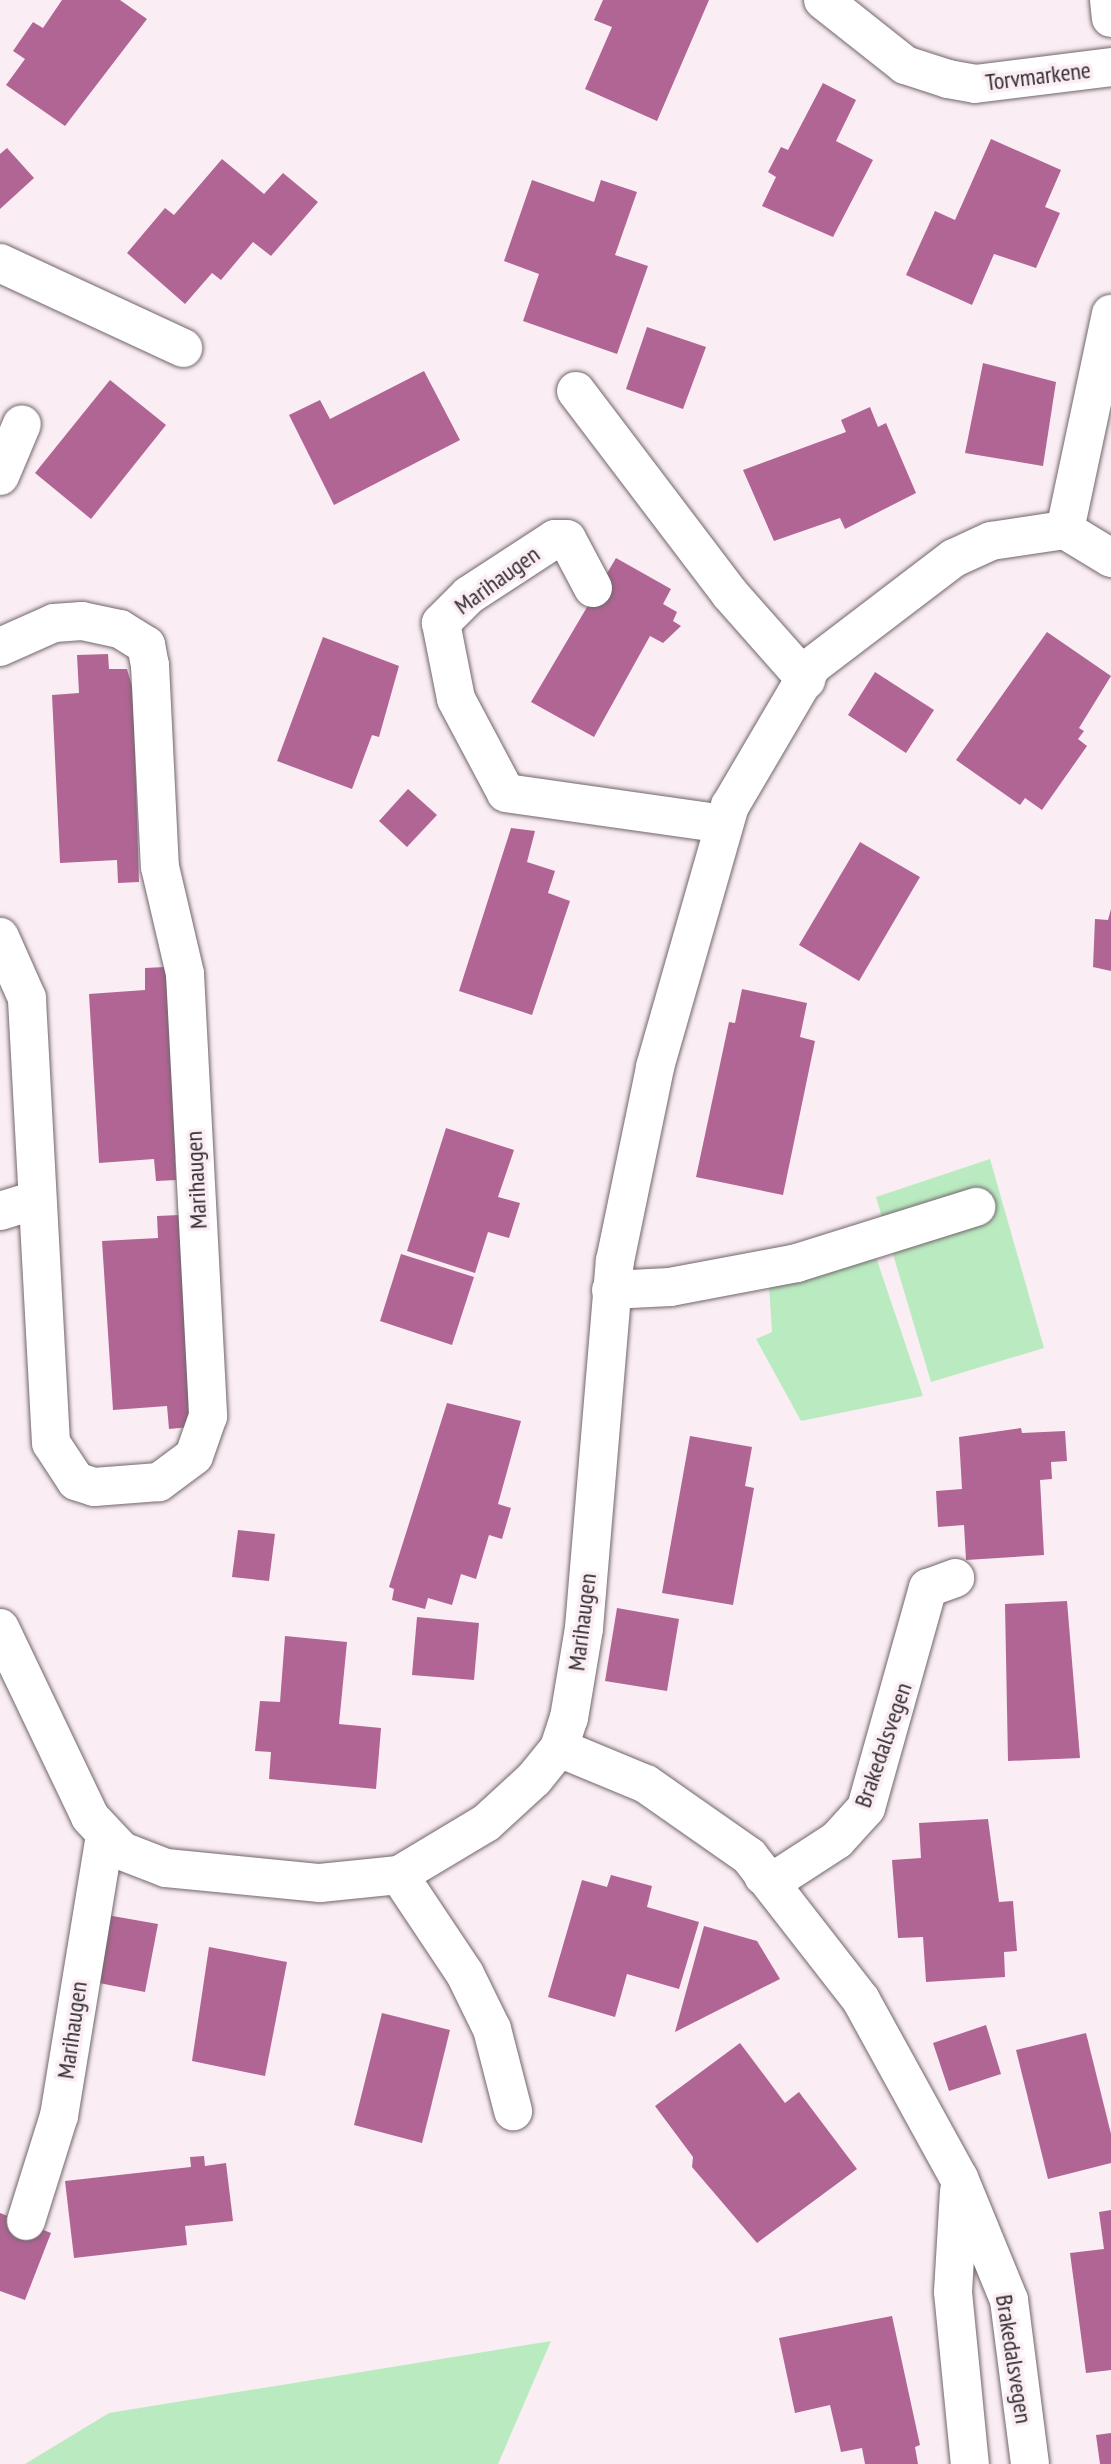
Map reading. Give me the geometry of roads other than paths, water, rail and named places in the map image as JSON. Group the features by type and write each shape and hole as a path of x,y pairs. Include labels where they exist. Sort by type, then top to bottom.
{"street":[{"name":"Torvmarkene","path":"822,0 905,65 948,79 975,84 1111,67"},
{"path":"1109,0 1111,18"},
{"path":"0,263 35,276 59,296 183,348"},
{"path":"1109,328 1065,530 1111,558"},
{"path":"576,391 730,594 806,680"},
{"path":"0,476 22,424"},
{"name":"Marihaugen","path":"559,1748 584,1628 611,1290 655,1067 723,824 812,666 954,558 991,541 1065,530"},
{"name":"Marihaugen","path":"593,588 567,539 555,539 469,594 441,624 456,699 506,793 723,824"},
{"name":"Marihaugen","path":"0,648 54,623 82,621 120,629 146,645 160,867 185,974 208,1416 194,1456 159,1482 94,1487 76,1481 51,1443 27,998 0,937"},
{"path":"0,1211 36,1200"},
{"path":"611,1290 670,1287 797,1263 976,1207"},
{"name":"Brakedalsvegen","path":"763,1876 780,1877 826,1847 866,1808 928,1588 956,1578"},
{"path":"0,1628 49,1737 105,1835 122,1852 166,1868 320,1883 398,1875 486,1823 559,1748"},
{"name":"Brakedalsvegen","path":"559,1748 646,1784 749,1856 862,2000 959,2178 1009,2300 1030,2464"},
{"name":"Marihaugen","path":"26,2221 59,2116 105,1835"},
{"path":"398,1875 465,1974 492,2029 513,2111"},
{"name":"Brakedalsvegen","path":"959,2178 953,2292 970,2464"}]}
